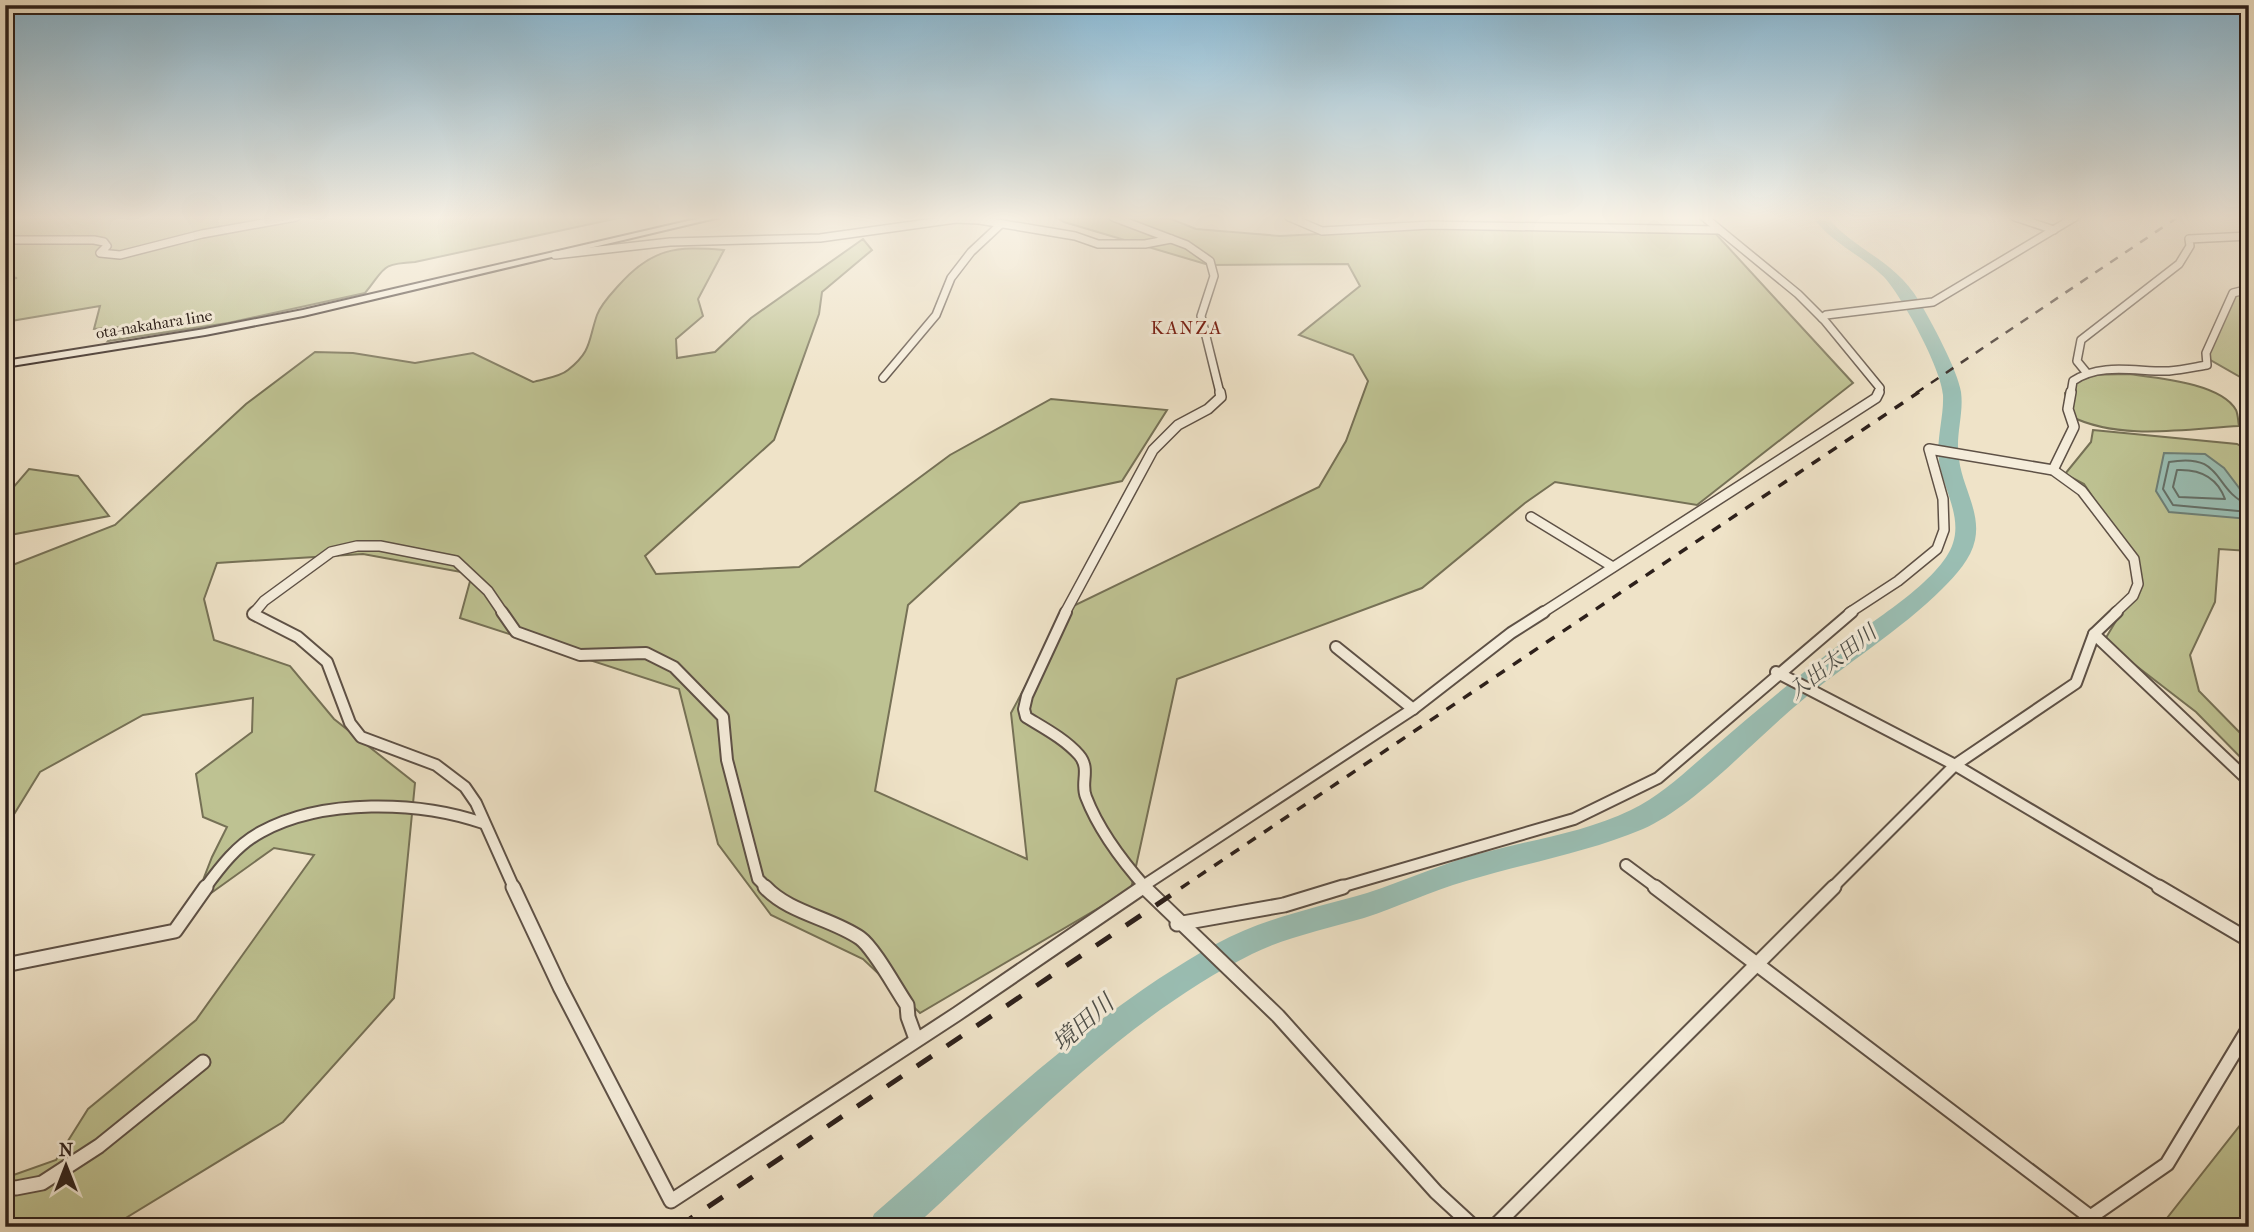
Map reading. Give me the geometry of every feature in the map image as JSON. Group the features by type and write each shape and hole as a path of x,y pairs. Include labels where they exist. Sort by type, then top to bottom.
{"main road":[{"name":"ota-nakahara line","path":"5,364 278,318 469,274"}],"street":[{"path":"883,378 936,315 954,274"},
{"path":"1215,274 1202,306 1201,316 1221,397 1208,409 1178,425 1153,450 1070,603 1024,709 1026,717 1063,740 1082,757 1086,768 1084,793 1092,811 1120,858 1143,886 1177,924 1278,1016 1436,1192 1474,1227"},
{"path":"916,1039 908,1017 908,1004 863,940 831,922 776,899 758,879 727,760 723,717 674,667 646,653 580,655 516,632 488,591 456,561 380,546 357,546 331,552 264,601 253,614 301,641 326,661 333,671 350,727 361,737 451,771 471,790 479,804 483,823 560,986 671,1201 916,1039 1143,886 1413,709 1511,634 1613,566 1876,398 1880,388 1822,318 1774,274"},
{"path":"1822,318 1826,315 1933,302 1979,274"},
{"path":"2086,372 2077,361 2081,340 2165,274"},
{"path":"2053,470 2074,427 2068,409 2073,381 2086,372 2117,369 2170,371 2207,365 2206,353 2233,293 2249,289"},
{"path":"1177,924 1284,905 1574,819 1658,778 1776,672 1839,620 1898,581 1937,549 1944,530 1944,499 1928,449 2053,470 2082,491 2134,559 2138,584 2133,596 2094,634 2076,683 1955,765 1494,1227"},
{"path":"1531,517 1613,566"},
{"path":"2094,634 2249,781"},
{"path":"1336,648 1413,709"},
{"path":"1776,672 1955,765 2249,940"},
{"path":"5,965 175,931 241,845 260,831 285,822 343,807 367,807 446,810 483,823"},
{"path":"1626,865 2089,1216"},
{"path":"2076,1227 2167,1164 2249,1028"},
{"path":"5,1187 16,1188 42,1183 99,1146 203,1062"}],"green space":[{"path":"380,274 365,293 228,323 108,341 120,327 94,329 100,306 5,322 5,280 17,278 5,276"},
{"path":"630,274 711,274 698,299 703,316 676,339 677,358 715,352 751,318 813,274 843,274 822,292 819,314 774,440 645,556 656,574 799,567 950,455 1051,399 1167,410 1122,481 1020,503 908,605 875,791 1027,859 1011,713 1067,609 1319,487 1346,441 1368,381 1353,355 1299,335 1360,286 1354,274 1753,274 1853,383 1697,505 1555,482 1525,503 1422,588 1177,679 1131,889 920,1013 863,959 771,915 718,844 679,689 460,618 472,574 363,554 217,563 204,599 214,640 290,666 334,719 415,783 394,998 283,1122 111,1227 5,1227 5,1178 56,1160 88,1109 196,1020 314,855 274,848 193,906 227,827 203,817 196,774 252,732 253,698 143,715 40,772 5,829 5,568 115,525 246,404 315,352 353,353 415,363 473,353 533,382 565,372 576,363 588,345 601,307"},
{"path":"2249,291 2249,382 2207,358 2233,293"},
{"path":"2129,374 2187,383 2217,394 2236,410 2239,426 2131,431 2089,424 2070,416 2065,393 2083,375"},
{"path":"2093,430 2237,444 2249,451 2249,551 2219,549 2215,602 2190,655 2199,691 2249,742 2249,766 2196,712 2104,641 2138,584 2128,550 2084,484 2065,474 2091,442"},
{"path":"29,469 78,476 109,516 5,536 5,497"},
{"path":"2249,1114 2249,1227 2160,1227"}],"water":[{"path":"2164,453 2205,454 2224,468 2249,501 2249,519 2169,512 2156,491"}],"waterway":[{"name":"入出太田川","path":"887,1227 1093,1044 1182,980 1244,944 1275,932 1369,904 1459,871 1572,842 1638,819 1663,805 1803,686 1931,587 1957,557 1966,532 1964,512 1949,461 1952,394 1950,382 1917,313 1906,293 1890,274"}],"railway":[{"path":"1916,393 2092,274"},
{"path":"1181,888 1919,392"},
{"path":"678,1227 1183,887"}],"district":[{"name":"KANZA","path":"1187,328"}],"water label":[{"name":"境田川","path":"1083,1023"}]}
